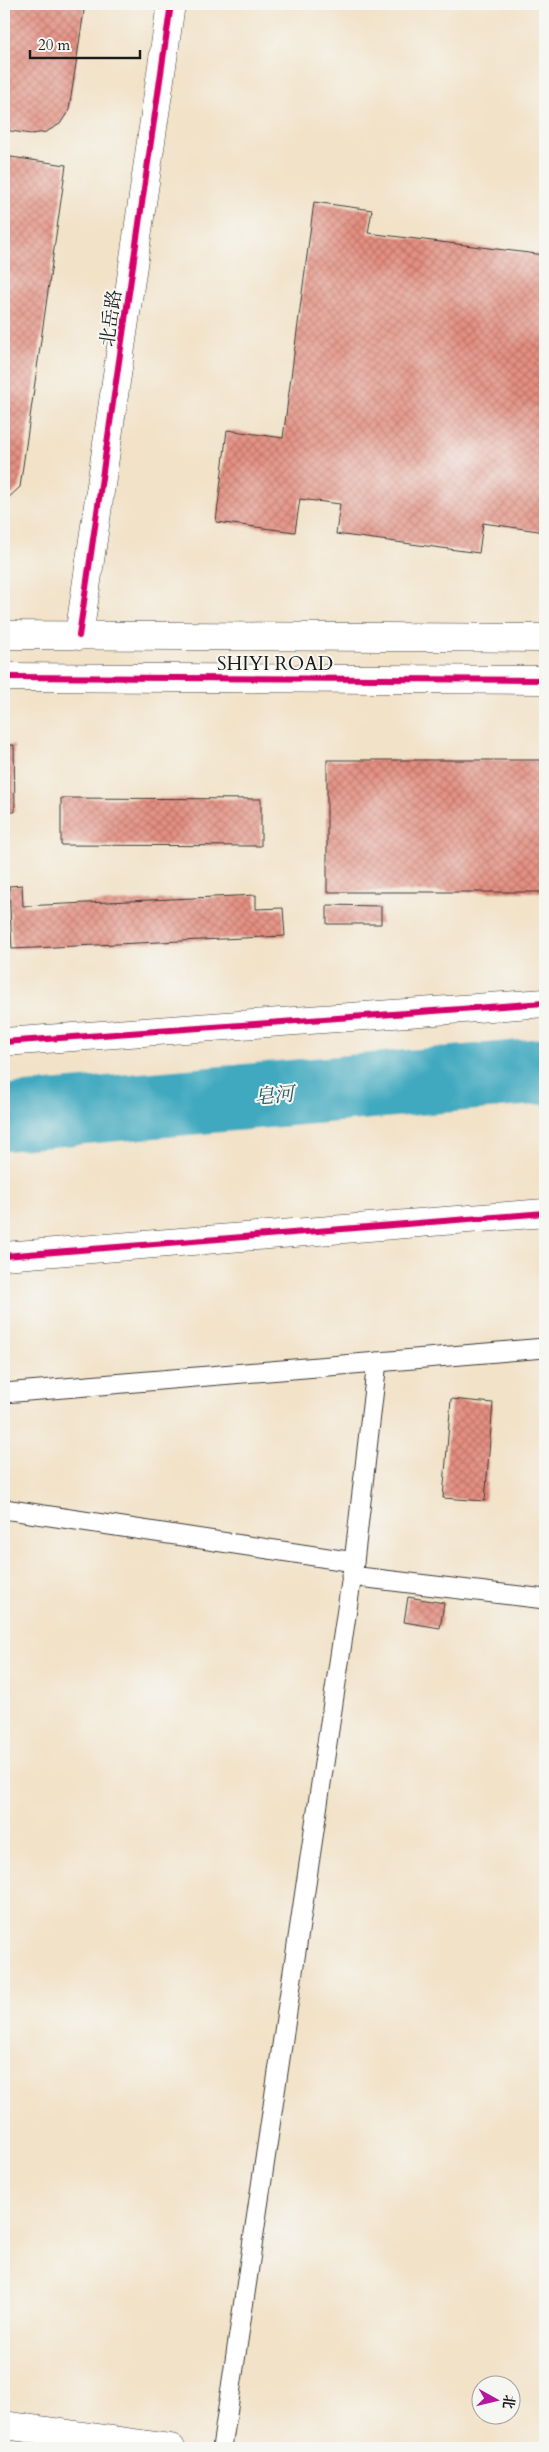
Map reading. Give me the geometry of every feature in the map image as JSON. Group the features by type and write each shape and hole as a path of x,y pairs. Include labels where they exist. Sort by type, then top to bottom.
{"street":[{"name":"北岳路","path":"79,636 171,4"},
{"name":"SHIYI ROAD","path":"4,635 545,638"},
{"name":"SHIYI ROAD","path":"4,677 545,680"},
{"path":"4,1042 545,1003"},
{"path":"4,1256 545,1213"},
{"path":"4,2425 171,2448"}],"lane":[{"path":"4,1393 545,1348"},
{"path":"222,2448 352,1569 378,1362"},
{"path":"4,1509 545,1600"}],"building":[{"path":"4,4 85,4 69,110 60,124 46,132 31,134 4,130"},
{"path":"4,156 66,165 20,487 4,502"},
{"path":"314,202 372,210 368,233 545,255 545,532 483,523 479,553 336,534 340,504 300,499 295,532 216,522 227,430 283,438"},
{"path":"4,745 14,745 15,812 4,812"},
{"path":"327,760 545,760 545,892 327,892"},
{"path":"61,798 261,799 261,846 61,845"},
{"path":"4,864 7,864 8,948 4,948"},
{"path":"22,885 23,906 256,895 256,909 283,908 285,936 12,949 9,886"},
{"path":"327,905 381,906 381,924 327,924"},
{"path":"451,1399 493,1403 485,1501 443,1498"},
{"path":"408,1597 444,1603 440,1628 404,1622"}],"waterway":[{"name":"皂河","path":"4,1118 545,1071"}],"cycle path":[{"path":"79,636 171,4"},
{"path":"4,677 545,680"},
{"path":"4,1042 545,1003"},
{"path":"4,1256 545,1213"}]}
